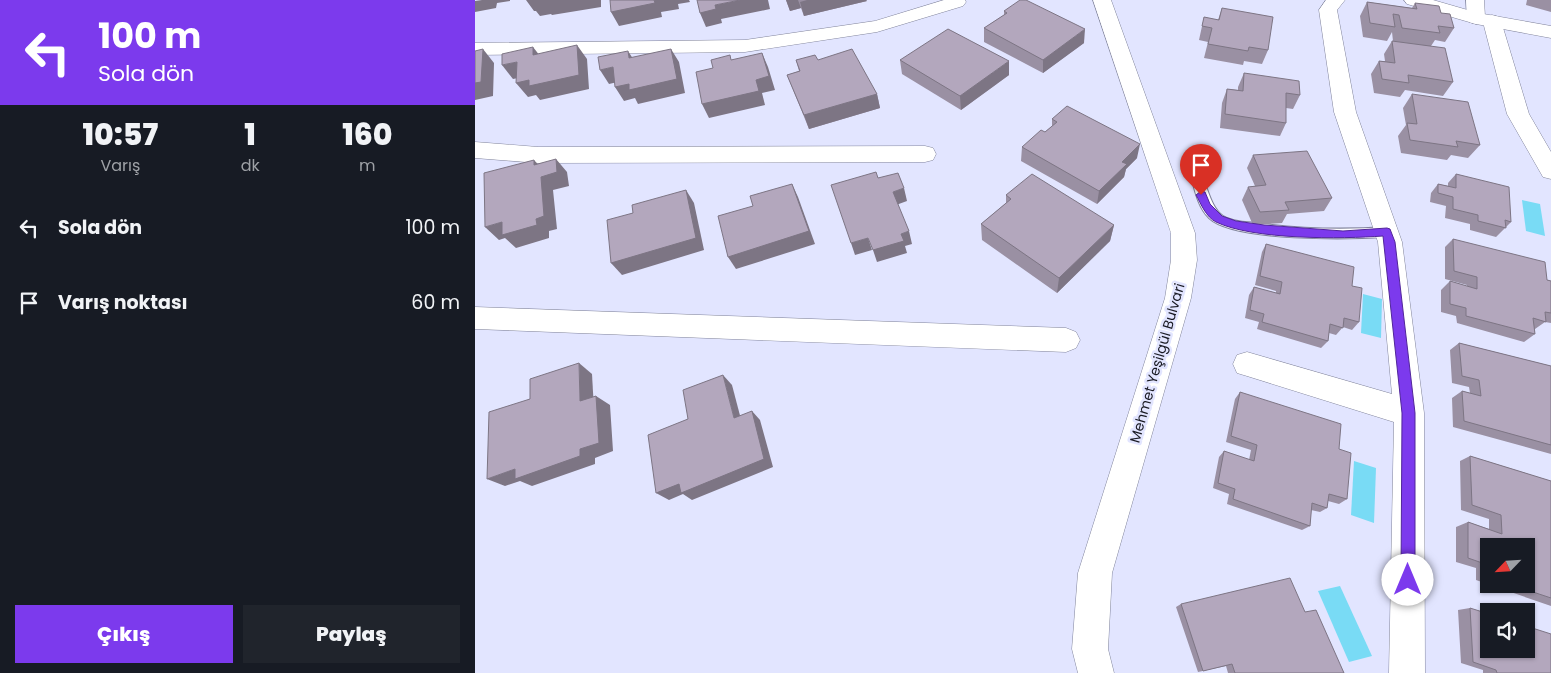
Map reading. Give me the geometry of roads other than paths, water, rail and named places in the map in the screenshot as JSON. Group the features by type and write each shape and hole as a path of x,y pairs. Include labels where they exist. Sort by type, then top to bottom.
{"street":[{"name":"Mehmet Yeşilgül Bulvari","path":"1096,673 1090,649 1095,573 1178,298 1184,260 1183,233 1102,0"},
{"path":"1336,0 1328,10 1345,112 1390,242 1409,413 1407,673"},
{"path":"1413,0 1481,13 1551,32"},
{"path":"475,49 745,46 877,26 957,2"},
{"path":"1481,13 1517,114 1551,171"},
{"path":"475,150 538,154 925,154"},
{"path":"475,318 1066,340"},
{"path":"1247,364 1409,413"}],"lane":[{"path":"1197,176 1206,206 1225,222 1264,229 1306,233 1343,235 1387,232"}],"water":[{"path":"1522,200 1540,204 1545,236 1526,231"},
{"path":"1363,294 1382,299 1381,338 1361,333"},
{"path":"1354,461 1376,468 1374,523 1351,515"},
{"path":"1340,586 1372,656 1349,662 1318,591"}]}
